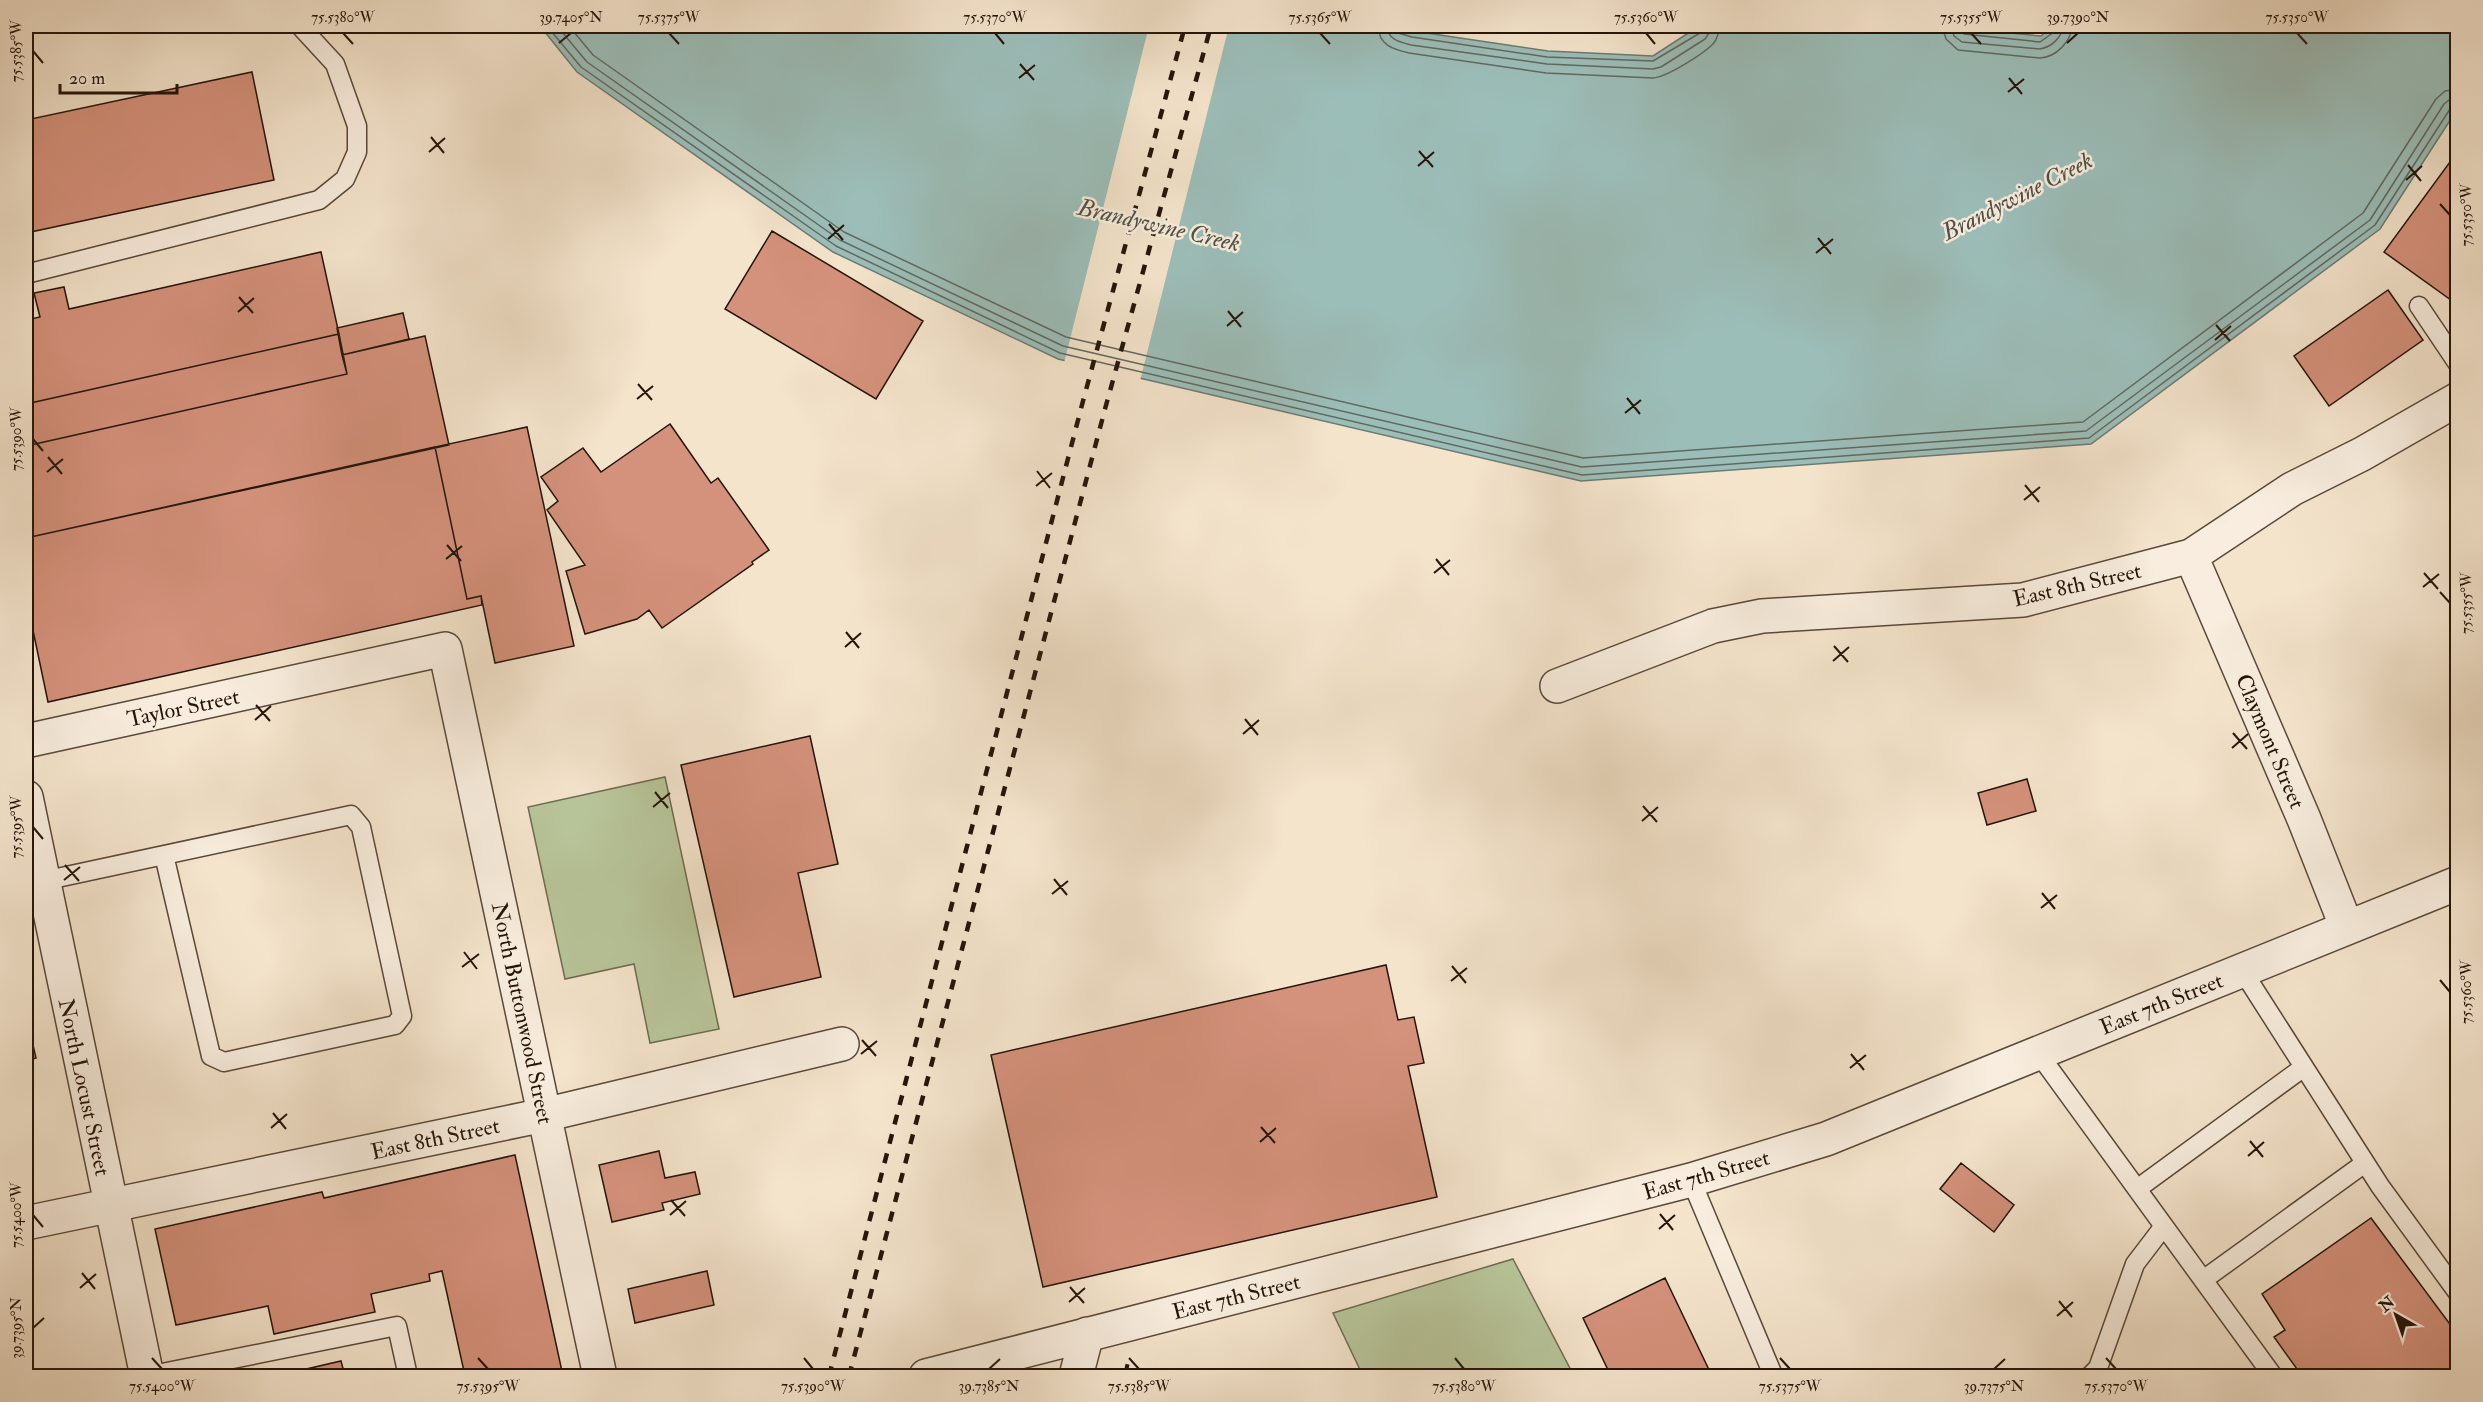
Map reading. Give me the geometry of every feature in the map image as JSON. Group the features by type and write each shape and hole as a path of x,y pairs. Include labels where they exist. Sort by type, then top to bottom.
{"street":[{"name":"East 8th Street","path":"1557,686 1713,626 1762,616 2024,600 2191,556 2292,489 2362,454 2457,399"},
{"name":"Claymont Street","path":"2191,556 2304,819 2347,928"},
{"name":"Taylor Street","path":"26,741 445,649"},
{"name":"North Buttonwood Street","path":"445,649 600,1377"},
{"name":"North Locust Street","path":"26,797 147,1376"},
{"name":"East 7th Street","path":"926,1377 1691,1180 1826,1139 2457,883"},
{"name":"East 8th Street","path":"26,1223 544,1115 842,1044"},
{"path":"1076,1377 1087,1334"}],"lane":[{"path":"26,274 319,200 345,179 357,152 357,126 335,64 300,26"},
{"path":"2419,306 2457,364"},
{"path":"43,881 164,855 351,815 361,827 402,1016 395,1025 224,1062 211,1056 164,855"},
{"path":"2242,970 2365,1163 2457,1293"},
{"path":"2038,1053 2273,1377"},
{"path":"2137,1188 2304,1067"},
{"path":"2203,1280 2365,1163"},
{"path":"1691,1180 1773,1375"},
{"path":"2090,1377 2098,1368 2135,1264 2164,1226"},
{"path":"147,1376 397,1326 408,1377"}],"green space":[{"path":"665,777 719,1029 650,1043 634,964 565,979 528,807"},
{"path":"1513,1259 1574,1376 1363,1376 1333,1313"}],"water":[{"name":"Brandywine Creek","path":"540,26 1389,26 1548,51 1653,56 1696,28 1713,26 1934,26 2041,36 2052,26 2457,26 2458,108 2380,229 2091,444 1581,481 1058,359 833,252 577,72"}],"pier":[{"path":"1149,26 1229,26 1140,381 1064,363"}],"building":[{"path":"252,72 274,180 26,233 26,120"},
{"path":"2458,151 2458,305 2384,252"},
{"path":"772,231 923,321 876,399 725,309"},
{"path":"321,252 339,334 26,404 26,320 40,317 34,293 64,287 69,309"},
{"path":"2388,290 2423,340 2329,406 2294,356"},
{"path":"403,313 409,339 342,355 337,328"},
{"path":"339,334 347,374 26,446 26,404"},
{"path":"425,336 449,445 26,538 26,446 347,374 342,355"},
{"path":"670,424 711,483 718,478 769,550 752,562 753,564 662,628 649,610 637,619 585,634 566,571 585,565 547,510 558,501 541,477 583,448 601,472"},
{"path":"527,427 574,646 495,663 481,596 467,599 435,447"},
{"path":"435,447 467,599 481,596 482,605 48,702 26,597 26,538"},
{"path":"810,736 838,864 798,873 821,977 734,997 681,765"},
{"path":"2027,779 2036,811 1987,825 1978,793"},
{"path":"1386,965 1398,1020 1414,1017 1424,1063 1408,1066 1437,1197 1043,1287 991,1055"},
{"path":"30,1032 36,1058 26,1061 26,1033"},
{"path":"659,1151 665,1178 695,1172 700,1194 662,1203 664,1210 612,1222 599,1165"},
{"path":"515,1155 563,1376 465,1376 442,1271 429,1274 430,1281 371,1294 375,1312 274,1334 268,1306 176,1325 155,1229 322,1192 324,1198"},
{"path":"1961,1163 2014,1205 1994,1232 1940,1189"},
{"path":"2371,1218 2458,1335 2458,1376 2302,1376 2274,1337 2285,1330 2262,1294"},
{"path":"707,1271 714,1305 635,1323 628,1289"},
{"path":"1665,1278 1712,1376 1611,1376 1583,1318"},
{"path":"341,1361 345,1376 276,1376"}],"railway":[{"path":"829,1376 1083,401 1185,26"},
{"path":"849,1376 1105,409 1211,26"}]}
